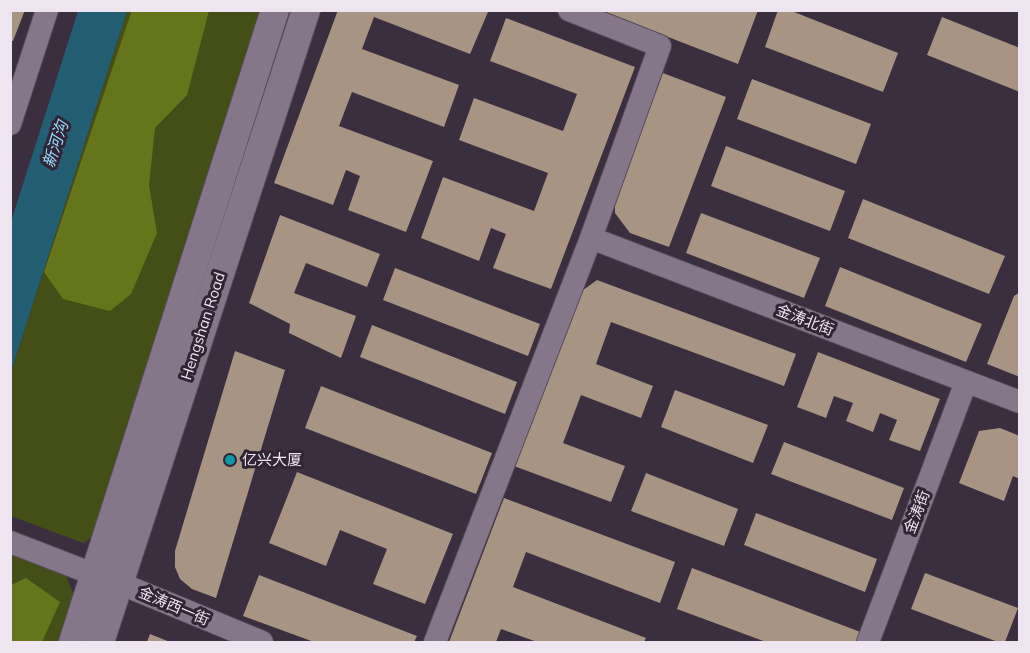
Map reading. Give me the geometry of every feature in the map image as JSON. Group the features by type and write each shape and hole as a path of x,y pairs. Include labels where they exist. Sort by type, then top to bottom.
{"street":[{"path":"10,124 47,10"},
{"name":"Hengshan Road","path":"100,642 106,579 275,10"},
{"name":"Hengshan Road","path":"73,642 106,579 306,10"},
{"path":"435,642 591,238 660,46 569,10"},
{"name":"金涛北街","path":"591,238 1020,402"},
{"name":"金涛街","path":"868,642 966,382"},
{"name":"金涛西一街","path":"10,542 262,642"}],"green space":[{"path":"132,10 209,11 187,95 155,128 149,185 157,233 131,294 110,311 63,299 44,272"},
{"path":"127,11 263,11 100,532 83,543 11,516 11,372"},
{"path":"11,554 65,573 75,598 61,642 11,642"},
{"path":"26,578 60,602 42,642 11,642 11,585"}],"water":[{"name":"新河沟","path":"78,11 127,11 11,372 11,222"}],"building":[{"path":"10,10 25,10 13,41 10,40"},
{"path":"338,10 488,12 470,54 374,17 362,49 459,85 444,127 352,92 339,126 433,161 406,232 348,210 360,176 346,170 333,205 274,183"},
{"path":"598,10 758,10 738,64"},
{"path":"778,10 789,10 898,53 883,92 765,47"},
{"path":"942,17 1020,48 1020,92 927,55"},
{"path":"506,18 635,67 551,289 493,268 506,234 491,228 479,261 421,238 443,177 534,211 548,173 459,140 474,98 563,131 577,94 490,61"},
{"path":"663,73 726,97 669,247 630,233 615,213 615,198"},
{"path":"752,79 871,124 856,164 737,119"},
{"path":"726,146 845,191 830,231 711,186"},
{"path":"863,199 1005,256 989,294 848,238"},
{"path":"701,213 820,258 804,298 686,253"},
{"path":"280,215 380,254 367,287 306,263 294,293 356,316 341,358 289,333 290,324 249,303"},
{"path":"840,267 982,324 966,362 825,306"},
{"path":"395,268 540,324 528,356 383,300"},
{"path":"597,280 796,354 784,386 611,322 596,364 653,386 641,418 581,395 563,443 625,466 611,502 514,466 579,293"},
{"path":"1020,292 1020,377 987,364 1014,296"},
{"path":"372,325 517,382 505,414 360,357"},
{"name":"亿兴大厦","path":"235,351 285,370 216,598 192,589 180,579 175,567 175,551"},
{"path":"818,352 940,399 920,451 889,440 897,420 880,413 873,432 846,421 853,403 834,396 826,418 797,407"},
{"path":"321,386 492,453 476,494 305,428"},
{"path":"675,390 768,425 753,463 661,427"},
{"path":"1000,428 1020,436 1020,479 1013,476 1004,501 959,483 979,431"},
{"path":"784,442 904,488 892,520 771,474"},
{"path":"297,472 453,534 425,604 373,584 387,549 340,530 326,566 269,543"},
{"path":"646,473 738,509 724,546 631,511"},
{"path":"504,498 675,562 660,603 526,552 513,587 646,638 644,642 537,642 501,629 496,642 449,642"},
{"path":"756,513 877,559 865,592 744,545"},
{"path":"692,568 863,633 859,642 766,642 677,609"},
{"path":"925,573 1018,608 1005,642 998,642 911,609"},
{"path":"259,575 417,636 414,642 314,642 243,616"},
{"path":"150,634 170,642 147,642"}],"place":[{"name":"亿兴大厦","path":"230,460"}]}
